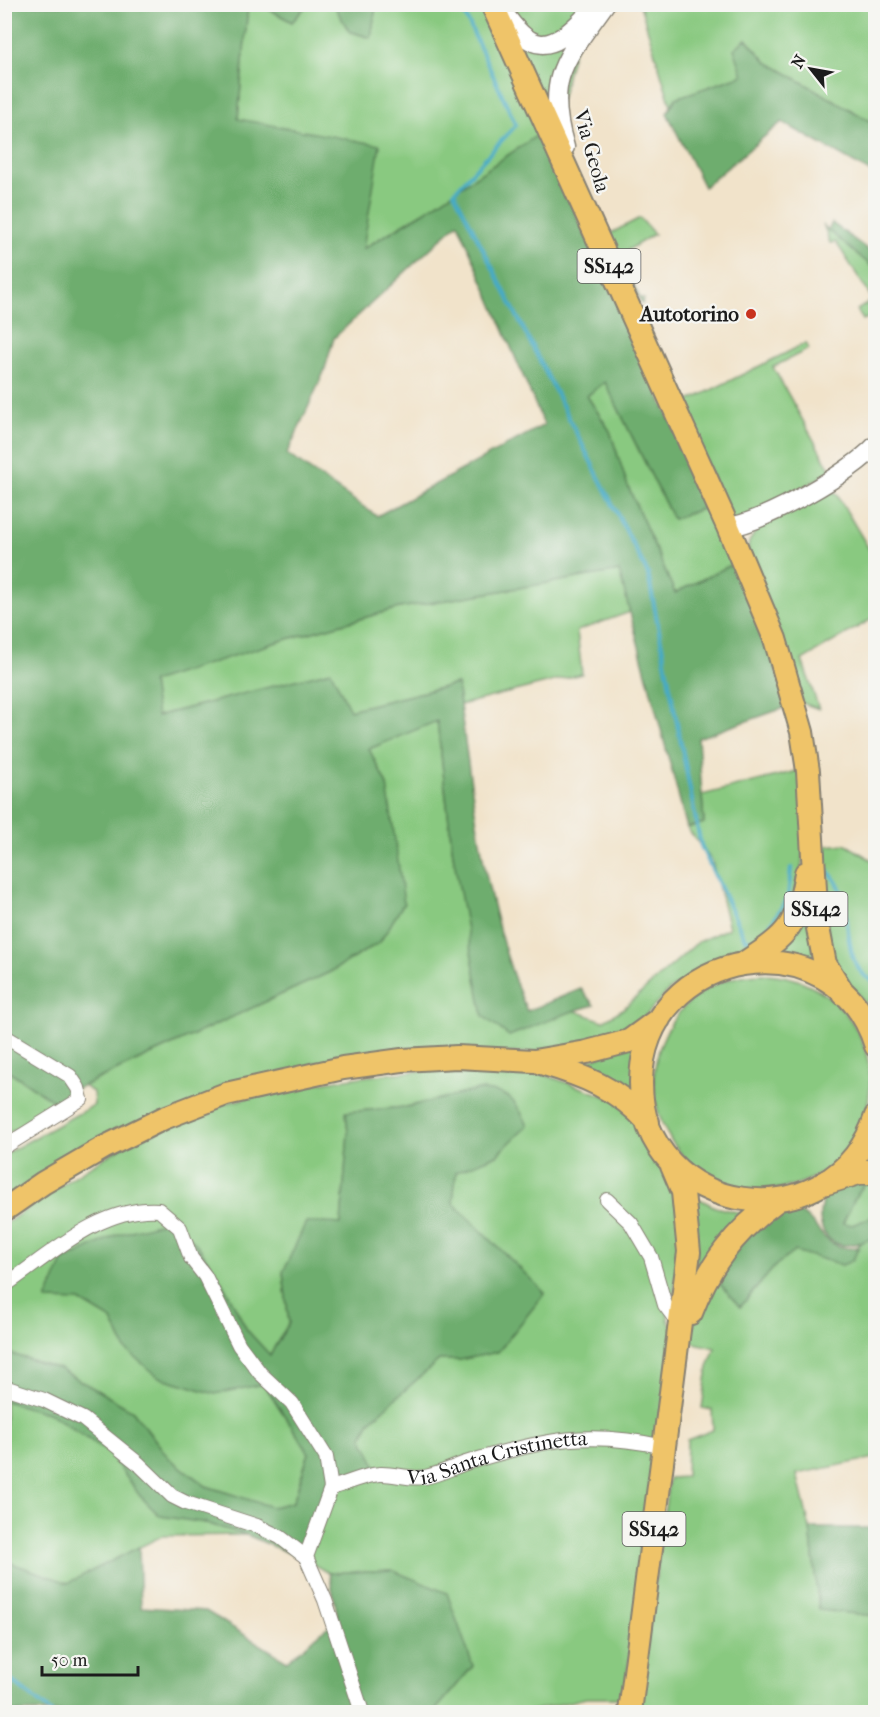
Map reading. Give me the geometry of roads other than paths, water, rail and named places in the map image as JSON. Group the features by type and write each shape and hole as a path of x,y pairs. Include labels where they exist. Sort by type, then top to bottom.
{"highway":[{"path":"827,1182 859,1172 876,1172"}],"main road":[{"name":"SS142","path":"492,4 728,527 775,639 802,732 811,818 817,923 825,964 844,994"},
{"name":"SS142","path":"746,962 780,940 792,923 800,902 806,874 811,818"},
{"path":"648,1122 642,1097 642,1071 647,1044 659,1019 674,999 695,981 720,968 746,962 772,962 799,967 824,979 844,994 861,1015 875,1041"},
{"path":"4,1210 43,1183 103,1148 164,1118 226,1094 343,1068 402,1060 457,1057 534,1061 587,1052 629,1041 659,1019"},
{"path":"534,1061 582,1075 610,1090 634,1106 648,1122 669,1159 698,1184 723,1196 750,1201 776,1200 802,1194 827,1182 856,1154 876,1116"},
{"name":"SS142","path":"630,1713 689,1252 683,1192 669,1159"},
{"name":"SS142","path":"679,1335 701,1285 715,1261 733,1238 776,1200"}],"street":[{"path":"498,4 522,37 544,44 557,42 567,35 597,4"},
{"name":"Via Geola","path":"586,214 558,124 556,87 567,58 605,4"},
{"path":"728,527 744,525 785,505 850,467 876,445"},
{"path":"739,552 752,530 785,505"},
{"path":"4,1036 70,1076 78,1088 81,1099 4,1147"},
{"path":"607,1200 631,1223 651,1257 665,1305 679,1335"},
{"path":"4,1287 105,1220 127,1211 159,1210 180,1228 191,1258 204,1276 239,1345 260,1373 292,1403 326,1457 331,1488 306,1557"},
{"path":"4,1387 44,1400 83,1419 139,1464 172,1496 186,1503 257,1526 280,1537 306,1557 325,1599 362,1713"},
{"name":"Via Santa Cristinetta","path":"331,1488 380,1474 425,1477 471,1461 544,1442 581,1436 626,1438 665,1447"}],"waterway":[{"path":"460,4 516,125 454,192 648,574 701,846 745,939 755,941 770,925 788,898 791,868"},
{"path":"828,871 838,884 843,896 853,958 858,968 876,982"},
{"path":"4,1675 51,1712"}],"place":[{"name":"Autotorino","path":"751,314"}]}
